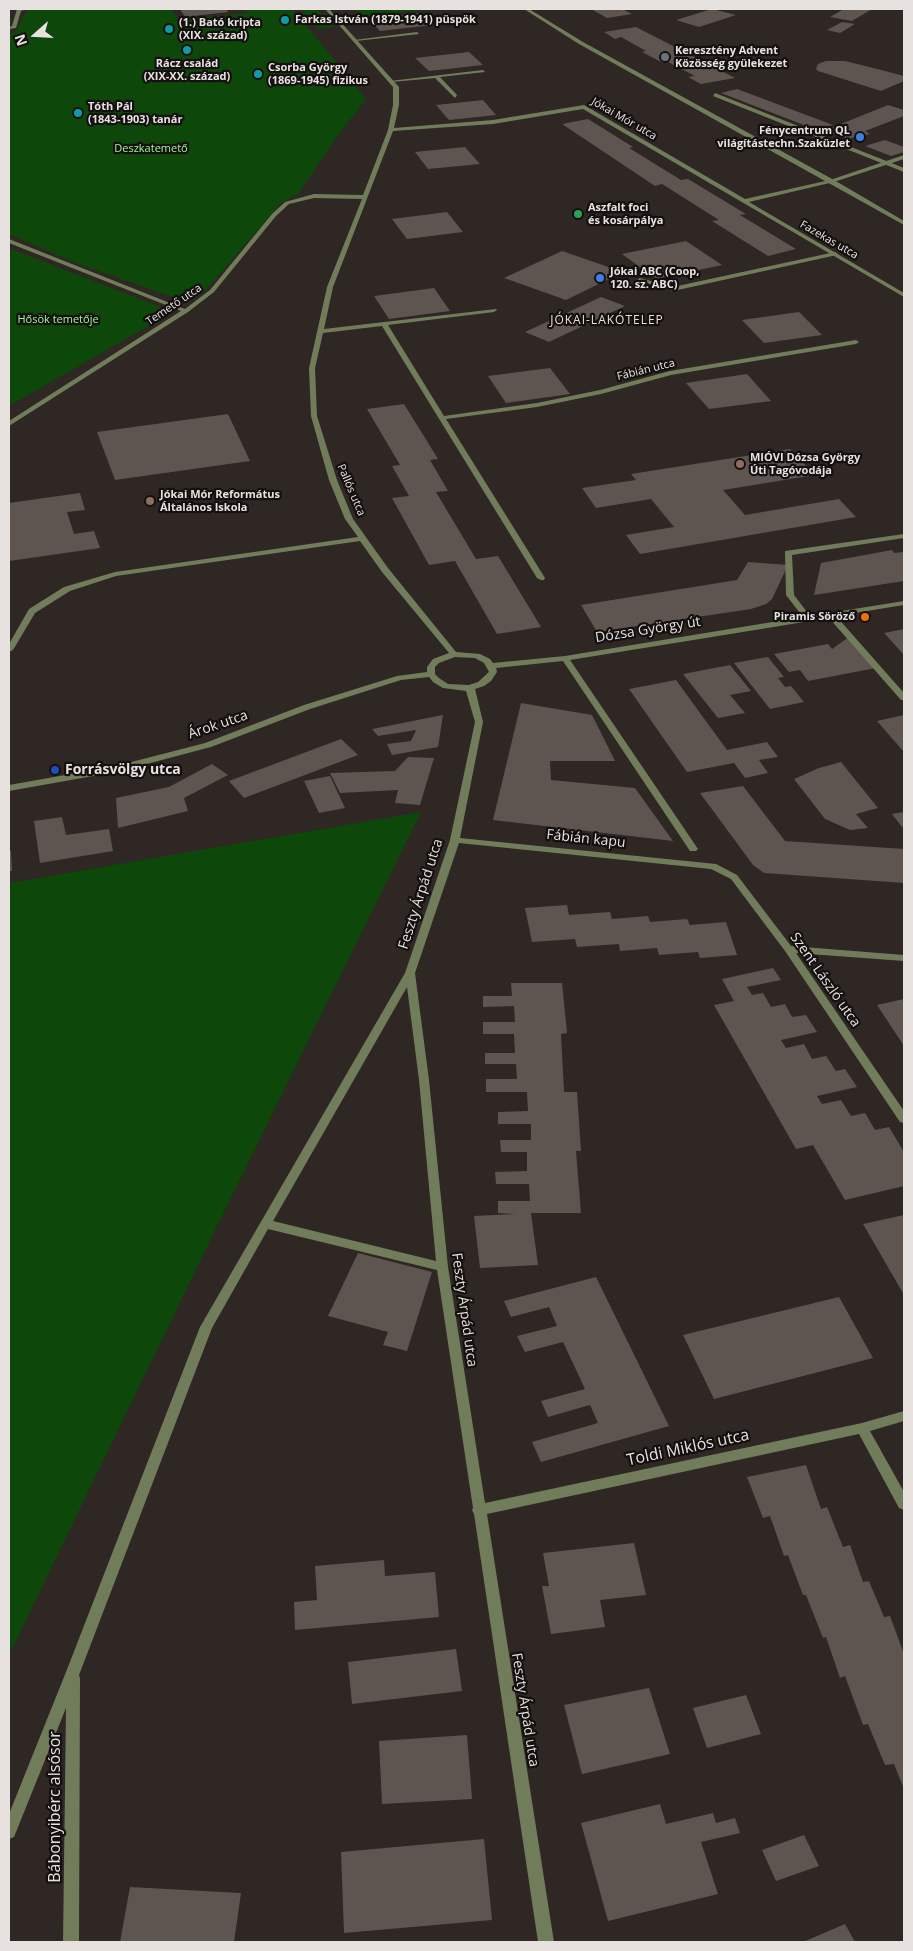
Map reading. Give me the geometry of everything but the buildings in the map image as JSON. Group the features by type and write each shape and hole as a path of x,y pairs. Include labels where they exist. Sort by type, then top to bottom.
{"street":[{"path":"9,28 14,27 19,10 24,9"},
{"path":"328,9 392,81 483,71"},
{"path":"526,9 581,42 904,223"},
{"path":"356,40 417,34"},
{"path":"436,76 454,96"},
{"name":"Pallós utca","path":"392,81 396,87 396,106 391,130 330,287 319,332 312,368 314,416 333,480 350,519 396,584 454,654"},
{"path":"715,95 904,170"},
{"name":"Jókai Mór utca","path":"391,130 493,122 584,107 745,202"},
{"path":"745,202 832,181 904,157"},
{"name":"Temető utca","path":"9,424 186,311 212,291 274,215 287,203 314,196 364,197"},
{"name":"Fazekas utca","path":"745,202 904,295"},
{"path":"9,241 186,311"},
{"path":"640,280 673,289 835,254"},
{"path":"319,332 494,310"},
{"path":"384,324 541,578"},
{"name":"Fábián utca","path":"442,418 537,405 601,392 670,373 856,342"},
{"path":"808,618 790,595 788,553 904,536"},
{"path":"9,650 32,611 67,589 115,574 363,538"},
{"name":"Dózsa György út","path":"492,666 565,658 904,602"},
{"path":"831,615 904,698"},
{"path":"454,654 477,656 492,666 493,672 488,679 470,688 446,686 436,680 431,674 432,667 436,661 454,654"},
{"path":"565,658 693,849"},
{"name":"Árok utca","path":"9,788 116,769 208,745 308,707 400,678 431,674"},
{"name":"Feszty Árpád utca","path":"470,688 479,722 455,840 410,973 424,1080 442,1267 546,1942"},
{"name":"Fábián kapu","path":"455,840 713,866"},
{"name":"Szent László utca","path":"713,866 734,877 788,949 904,1119"},
{"path":"788,949 904,958"},
{"path":"9,1832 206,1327 410,973"},
{"path":"267,1224 442,1267"},
{"name":"Toldi Miklós utca","path":"478,1510 862,1428 904,1416"},
{"path":"862,1428 904,1504"},
{"name":"Bábonyibérc alsósor","path":"71,1942 73,1672"}],"green space":[{"name":"Deszkatemető","path":"27,9 171,9 178,20 247,13 244,9 293,9 366,99 335,139 299,193 281,203 204,292 177,299 71,261 9,234 9,35 16,31"},
{"path":"300,9 317,9 334,27 318,29"},
{"path":"354,9 441,9 368,16 360,15"},
{"name":"Hősök temetője","path":"9,248 173,312 9,406"},
{"path":"421,812 219,1222 9,1655 9,883"}],"place":[{"name":"Farkas István (1879-1941) püspök","path":"285,20"},
{"name":"(1.) Bató kripta (XIX. század)","path":"169,29"},
{"name":"Rácz család (XIX-XX. század)","path":"187,50"},
{"name":"Keresztény Advent Közösség gyülekezet","path":"665,57"},
{"name":"Csorba György (1869-1945) fizikus","path":"258,74"},
{"name":"Tóth Pál (1843-1903) tanár","path":"78,113"},
{"name":"Fénycentrum QL világítástechn.Szaküzlet","path":"860,137"},
{"name":"Aszfalt foci és kosárpálya","path":"578,214"},
{"name":"Jókai ABC (Coop, 120. sz. ABC)","path":"600,278"},
{"name":"MIÓVI Dózsa György Úti Tagóvodája","path":"740,464"},
{"name":"Jókai Mór Református Általános Iskola","path":"150,501"},
{"name":"Piramis Söröző","path":"865,617"},
{"name":"Forrásvölgy utca","path":"55,770"}],"district":[{"name":"JÓKAI-LAKÓTELEP","path":"607,321"}]}
